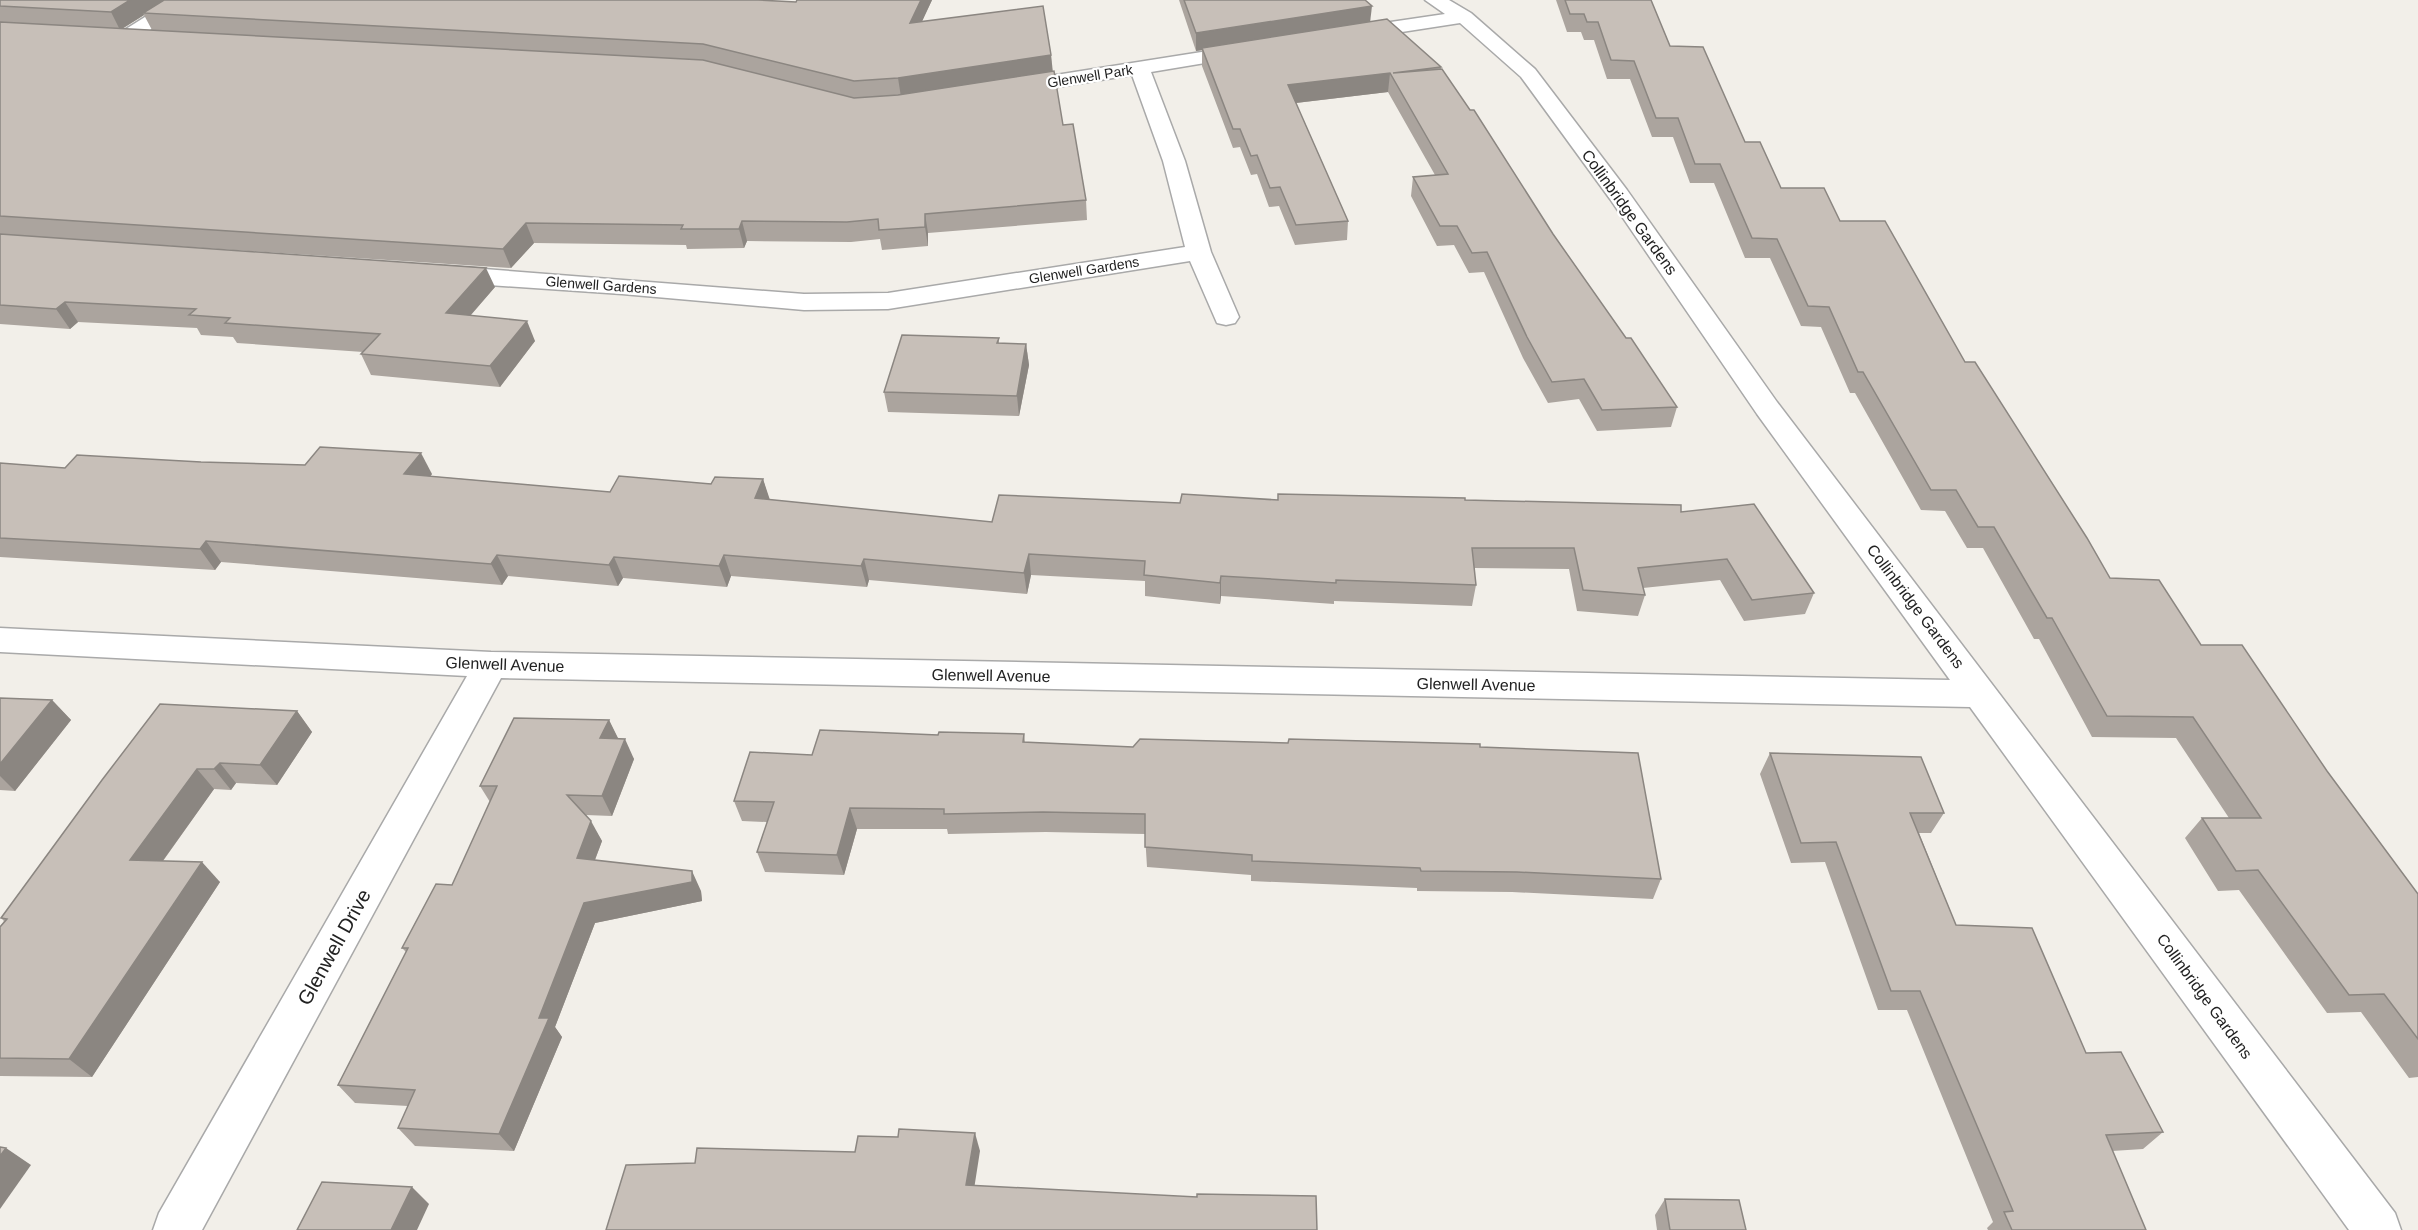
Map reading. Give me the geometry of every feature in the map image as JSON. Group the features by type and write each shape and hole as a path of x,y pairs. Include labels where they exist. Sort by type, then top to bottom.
{"street":[{"path":"125,38 185,0"},
{"name":"Collinbridge Gardens","path":"1435,0 1464,17 1528,73 1619,195 1767,408 1982,694 2378,1230"},
{"path":"1333,37 1464,17"},
{"path":"102,37 160,40"},
{"name":"Glenwell Park","path":"992,92 1265,48"},
{"path":"1140,69 1174,161 1198,252 1226,317"},
{"name":"Glenwell Gardens","path":"419,273 621,286 804,302 888,301 1198,252"},
{"name":"Glenwell Avenue","path":"0,640 491,665 1982,694"},
{"name":"Glenwell Drive","path":"176,1230 491,665"}],"building":[{"path":"0,0 130,0 111,12 0,6"},
{"path":"164,0 758,0 796,2 797,0 921,0 910,23 1043,6 1051,55 898,78 854,81 703,44 143,13"},
{"path":"1184,0 1365,0 1372,6 1196,33"},
{"path":"1565,0 1651,0 1670,46 1703,47 1745,142 1760,142 1781,188 1824,188 1840,221 1885,221 1965,362 1975,362 2110,578 2159,580 2201,645 2242,645 2327,771 2418,894 2418,1039 2384,994 2349,995 2258,870 2236,871 2202,818 2261,818 2193,717 2107,716 2052,618 2047,618 1994,527 1978,527 1956,490 1931,490 1863,372 1858,372 1829,307 1808,306 1777,239 1752,238 1720,164 1695,164 1678,118 1656,118 1634,61 1611,60 1598,22 1587,22 1584,14 1570,14"},
{"path":"1387,19 1441,67 1393,73 1442,69 1470,110 1474,110 1553,234 1626,338 1631,338 1677,407 1602,410 1584,379 1552,382 1527,337 1487,252 1472,253 1457,226 1440,226 1413,177 1448,174 1390,73 1288,85 1348,221 1296,225 1280,187 1270,188 1257,155 1251,156 1240,129 1233,129 1202,48"},
{"path":"0,22 703,60 854,98 898,95 1054,71 1063,125 1073,124 1086,200 925,214 925,227 879,230 878,219 847,222 742,221 739,229 681,229 683,225 526,223 503,249 0,216"},
{"path":"0,234 486,268 446,313 527,321 490,366 361,354 380,334 225,323 230,318 189,315 196,309 65,302 56,309 0,305"},
{"path":"902,335 999,338 997,343 1026,344 1017,396 884,392"},
{"path":"320,447 421,453 404,474 610,492 619,476 711,484 715,477 763,479 755,498 992,522 999,495 1180,503 1182,494 1278,500 1278,494 1465,498 1465,500 1681,505 1681,512 1754,504 1814,593 1752,600 1727,559 1638,568 1645,595 1583,590 1574,548 1472,548 1476,585 1336,580 1336,583 1221,576 1220,583 1144,575 1145,561 1029,554 1024,573 864,559 861,566 724,555 719,566 614,557 609,565 497,555 491,564 206,541 200,549 0,538 0,463 65,468 77,455 305,465"},
{"path":"0,698 52,700 0,764"},
{"path":"160,704 297,711 260,765 220,763 214,769 197,769 130,860 202,862 69,1059 0,1058 0,927 7,919 1,918"},
{"path":"514,718 609,720 600,738 625,739 602,796 567,795 591,821 577,858 692,871 692,882 584,903 539,1018 549,1018 499,1134 398,1128 415,1090 338,1085 408,948 402,948 436,884 452,885 497,786 480,786"},
{"path":"820,730 938,735 939,732 1024,734 1023,742 1133,747 1140,739 1288,743 1289,739 1480,744 1480,747 1638,753 1661,879 1517,872 1421,871 1420,868 1252,861 1252,855 1145,847 1145,814 1043,812 944,814 944,809 850,808 837,855 757,852 774,802 734,801 750,752 812,755"},
{"path":"1770,753 1921,757 1944,813 1910,813 1956,925 2032,928 2086,1053 2121,1052 2163,1132 2106,1135 2146,1230 2012,1230 2004,1212 2013,1211 1920,991 1891,991 1836,842 1801,843"},
{"path":"899,1129 975,1133 966,1185 1197,1197 1197,1194 1316,1196 1317,1230 606,1230 626,1165 695,1163 697,1148 855,1152 858,1136 898,1137"},
{"path":"0,1147 6,1148 0,1156"},
{"path":"322,1182 412,1187 391,1230 297,1230"},
{"path":"1665,1199 1739,1200 1746,1230 1670,1230"}]}
